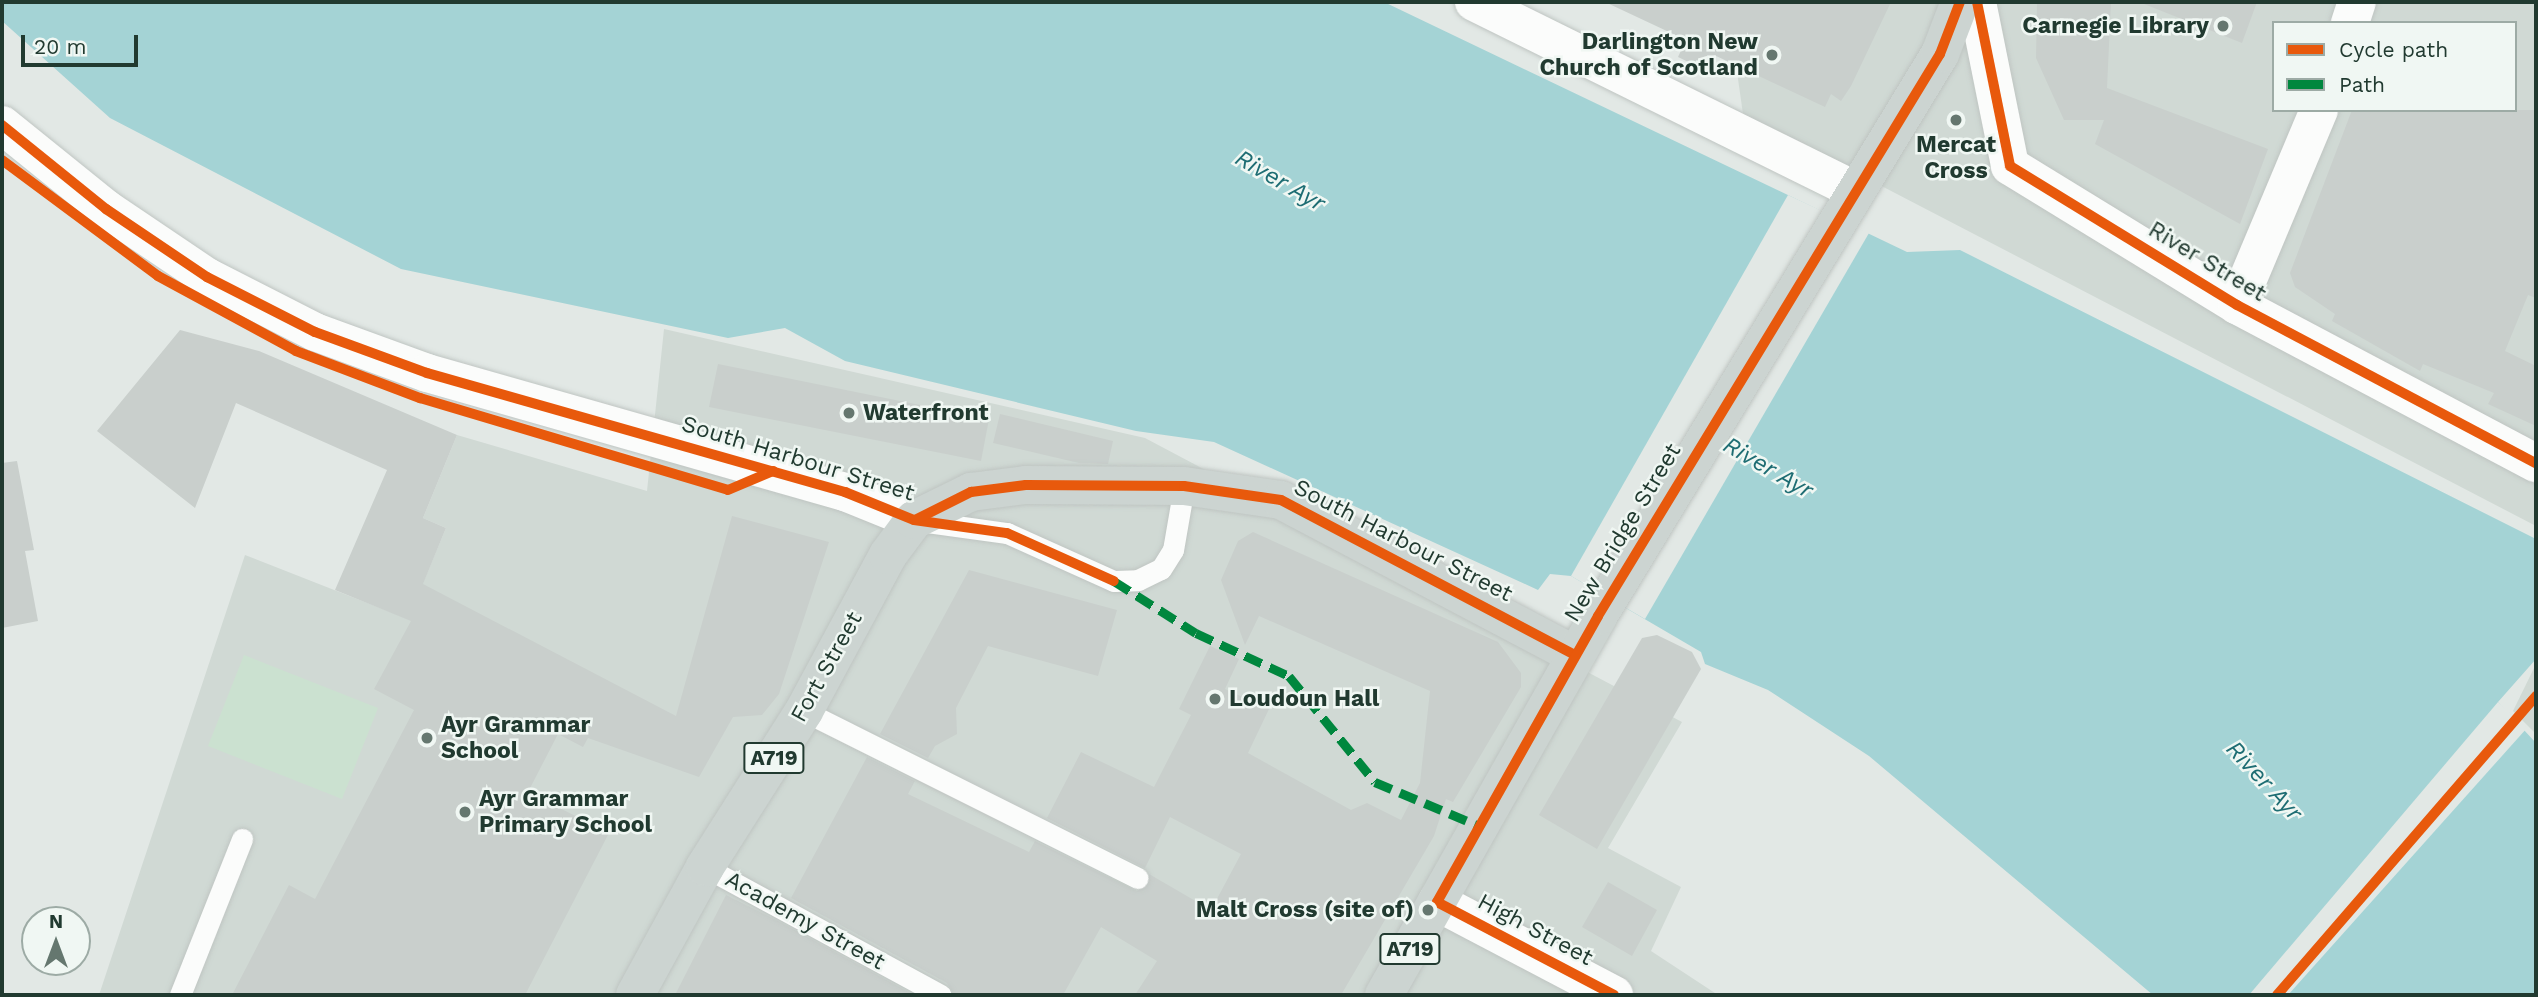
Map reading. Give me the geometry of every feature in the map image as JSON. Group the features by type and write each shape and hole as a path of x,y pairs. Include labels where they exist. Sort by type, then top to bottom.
{"main road":[{"name":"A719","path":"1847,199 1940,54 1960,2"},
{"name":"New Bridge Street","path":"1384,995 1598,615 1847,199"},
{"name":"South Harbour Street","path":"914,520 971,492 1026,485 1184,486 1281,500 1575,655"},
{"name":"Fort Street","path":"635,995 705,867 804,711 888,555 914,520"}],"street":[{"path":"1474,2 1847,199"},
{"name":"River Street","path":"1977,2 2010,166 2237,305 2536,463"},
{"path":"2351,21 2357,2"},
{"path":"2237,305 2318,112"},
{"name":"South Harbour Street","path":"2,125 106,209 207,277 314,332 427,373 845,492 914,520"},
{"name":"High Street","path":"1437,902 1614,995"}],"lane":[{"path":"914,520 1007,533 1114,581 1138,580 1161,569 1173,550 1184,486"},
{"path":"804,711 1137,878"},
{"path":"180,995 242,839"},
{"name":"Academy Street","path":"705,867 941,995"}],"shaded area":[{"path":"1727,2 2536,2 2536,526 1743,114"},
{"path":"664,329 1145,438 1682,722 1608,848 1681,887 1651,951 1718,995 99,995 245,555 408,619 446,528 423,518 457,435 647,491"},
{"path":"2536,664 2536,734 2513,711"}],"green space":[{"path":"244,655 378,708 342,799 208,746"}],"water":[{"name":"River Ayr","path":"2,2 1384,2 1907,252 1960,250 2536,539 2536,659 2498,702 2536,743 2536,995 2153,995 1869,756 1768,690 1705,664 1701,652 1571,576 1550,574 1538,590 1214,442 1136,431 845,361 785,328 728,338 401,269 110,118 2,21"}],"pier":[{"path":"1788,195 1869,233 1645,619 1571,576"},
{"path":"2498,702 2527,728 2288,995 2249,995"}],"building":[{"name":"Darlington New Church of Scotland","path":"1605,2 1891,2 1851,86 1841,101 1831,94 1825,107 1714,55 1707,71 1678,57 1686,40"},
{"path":"2037,2 2111,2 2107,88 2268,149 2240,224 2095,144 2104,120 2064,120 2036,58"},
{"name":"Carnegie Library","path":"2139,2 2257,2 2242,43"},
{"path":"2536,110 2536,298 2528,295 2505,351 2536,366 2536,426 2488,404 2494,393 2423,364 2420,371 2332,321 2335,314 2295,287 2290,273 2351,112"},
{"path":"180,330 259,351 457,435 423,518 446,528 423,584 676,716 732,516 829,542 779,694 762,715 733,717 699,777 588,738 583,747 558,734 528,792 609,833 525,995 232,995 289,885 315,899 414,710 374,689 411,621 335,590 387,470 236,403 195,508 97,431"},
{"name":"Waterfront","path":"718,364 989,419 981,461 709,407"},
{"path":"1000,414 1113,441 1108,464 1079,463 993,443"},
{"path":"17,461 34,550 25,551 38,621 2,628 2,463"},
{"path":"1253,532 1498,642 1521,673 1521,687 1453,802 1446,799 1434,836 1341,995 1135,995 1157,961 1101,927 1063,995 954,995 947,983 791,898 867,757 915,781 908,794 1029,852 1035,841 1137,891 1148,884 1149,874 1211,910 1241,854 1170,817 1145,868 1047,818 1081,752 1154,787 1191,715 1179,709 1210,646 1239,659 1225,689 1269,709 1248,753 1351,810 1367,803 1401,820 1420,783 1430,691 1259,616 1245,645 1221,580 1238,541"},
{"path":"969,570 1117,610 1098,676 988,646 956,708 957,734 935,746 928,758 880,734"},
{"path":"1657,635 1692,652 1701,669 1597,849 1539,815 1642,638"},
{"path":"1608,882 1657,910 1632,956 1582,927"},
{"path":"726,895 778,921 914,995 675,995"}],"marked path":[{"path":"1114,581 1196,633 1289,676 1375,782 1477,825"}],"cycle path":[{"path":"1437,902 1598,616 1940,54 1960,2"},
{"path":"1977,2 2010,166 2237,305 2536,463"},
{"path":"2,125 106,209 207,277 315,332 427,373 845,492 914,520 1007,533 1114,581"},
{"path":"2,160 158,276 296,351 420,398 728,490 773,471"},
{"path":"915,520 971,492 1026,485 1184,486 1281,500 1575,655"},
{"path":"2277,995 2536,696"},
{"path":"1437,902 1614,995"}],"place":[{"name":"Carnegie Library","path":"2223,26"},
{"name":"Darlington New Church of Scotland","path":"1772,55"},
{"name":"Mercat Cross","path":"1956,120"},
{"name":"Waterfront","path":"849,413"},
{"name":"Loudoun Hall","path":"1215,699"},
{"name":"Ayr Grammar School","path":"427,738"},
{"name":"Ayr Grammar Primary School","path":"465,812"},
{"name":"Malt Cross (site of)","path":"1428,910"}]}
